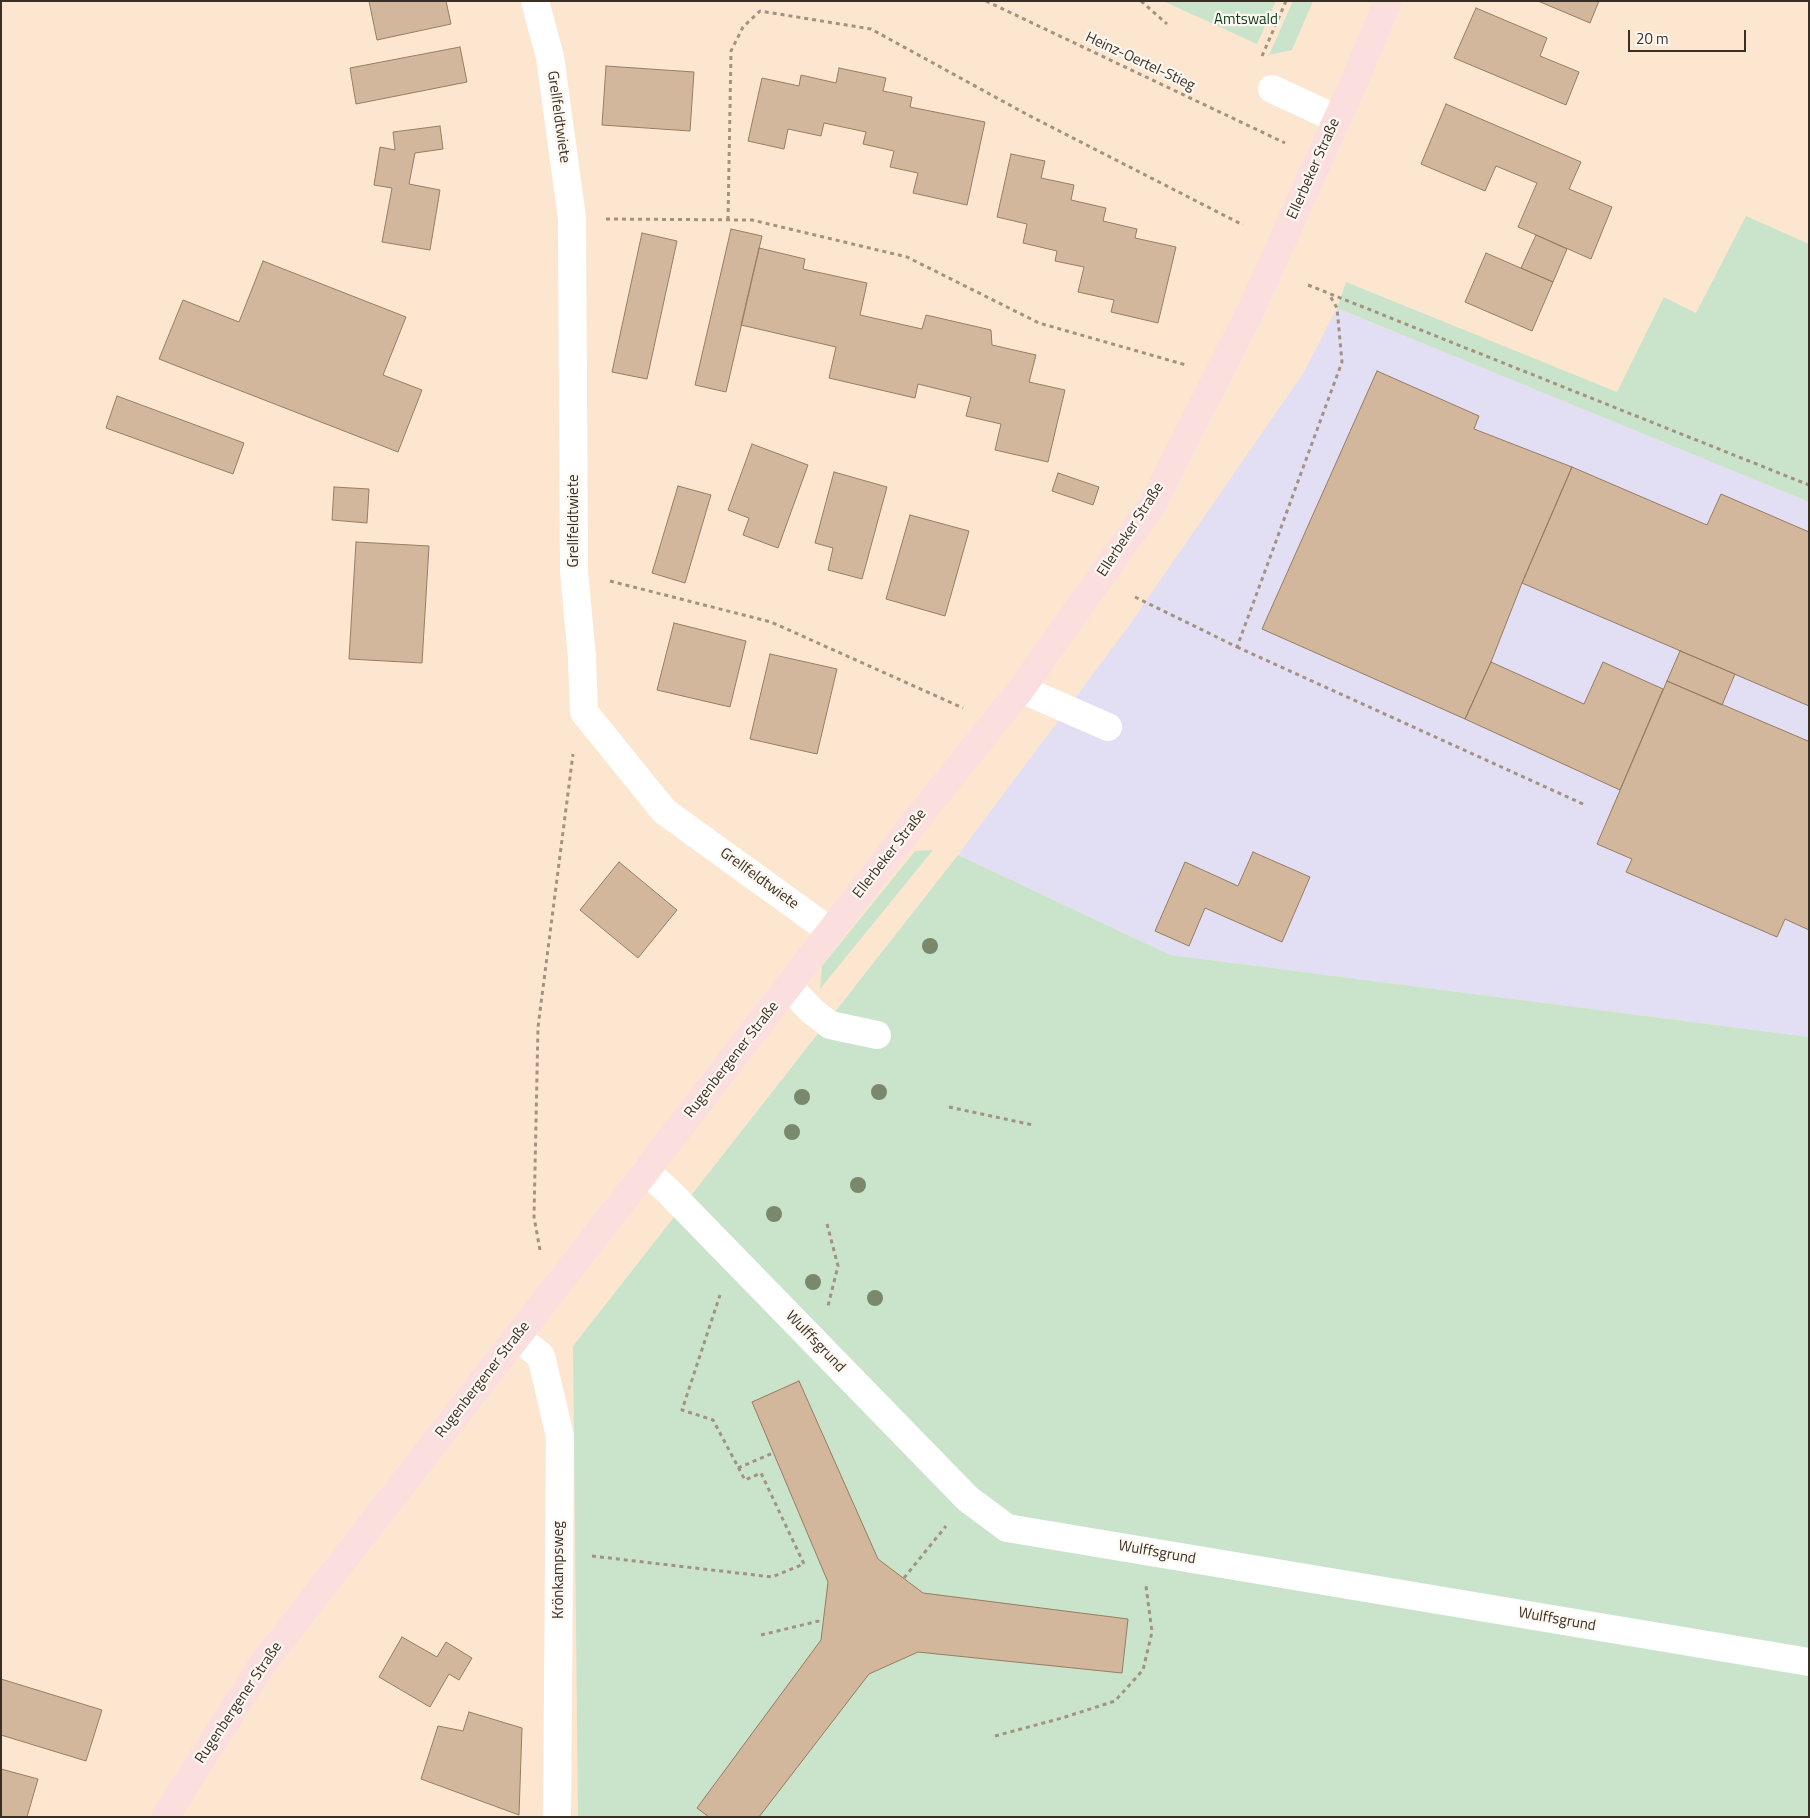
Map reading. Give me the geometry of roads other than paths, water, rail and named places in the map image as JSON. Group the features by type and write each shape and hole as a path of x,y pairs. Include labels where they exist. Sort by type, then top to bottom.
{"main road":[{"name":"Ellerbeker Straße","path":"822,942 1021,689 1152,505 1251,310 1388,1"},
{"name":"Rugenbergener Straße","path":"165,1817 261,1666 822,942"}],"street":[{"name":"Grellfeldtwiete","path":"535,1 550,57 572,218 574,571 582,658 584,712 664,811 822,942"},
{"path":"1272,89 1336,119"},
{"path":"1021,689 1108,727"},
{"path":"789,987 812,1011 830,1025 877,1035"},
{"name":"Wulffsgrund","path":"646,1171 968,1499 1007,1528 1809,1662"},
{"name":"Krönkampsweg","path":"517,1337 541,1356 560,1436 557,1817"}],"park label":[{"name":"Amtswald","path":"1246,20"}]}
